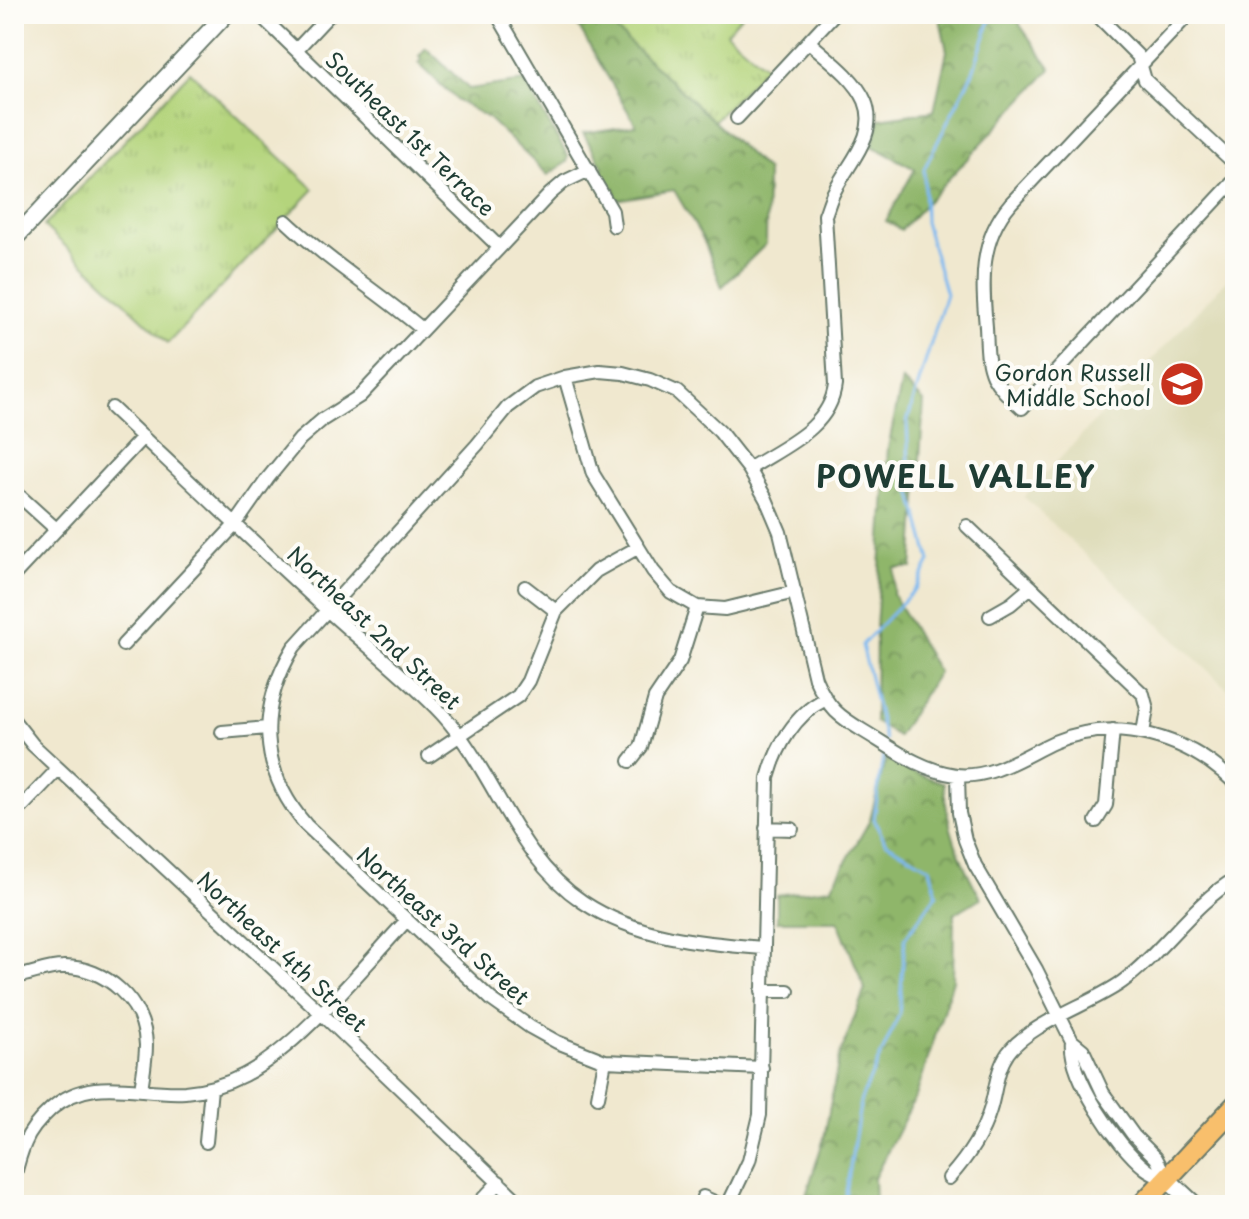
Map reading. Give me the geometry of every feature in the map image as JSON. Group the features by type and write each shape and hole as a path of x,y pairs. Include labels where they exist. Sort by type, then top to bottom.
{"main road":[{"path":"1142,1205 1235,1106"}],"street":[{"path":"14,239 226,14"},
{"name":"Southeast 1st Terrace","path":"259,14 499,247"},
{"path":"297,49 330,14"},
{"path":"497,14 612,211 614,226"},
{"path":"737,118 834,14"},
{"path":"1096,14 1138,56 1145,80 1232,161 1235,170"},
{"path":"1189,14 1002,213 990,236 983,275 989,363 1000,386 1022,408 1235,180"},
{"path":"749,469 820,422 833,399 835,385 825,215 870,123 865,99 847,77 809,42"},
{"path":"123,645 235,525 300,439 322,420 360,396 557,188 589,170"},
{"path":"286,221 318,252 386,299 422,329"},
{"name":"Northeast 3rd Street","path":"677,392 650,380 600,371 565,377 535,387 508,407 467,456 301,636 277,681 267,728 274,770 290,805 306,825 492,1000 517,1019 557,1042 605,1061 762,1068"},
{"path":"565,377 593,474 637,548 671,592 697,607 725,609 795,592"},
{"path":"684,378 677,392 720,432 749,469 766,499 780,532 815,678 824,700 838,715 920,766 958,775 984,773 1008,766 1056,741 1075,735 1113,730 1143,733 1186,747 1235,783"},
{"name":"Northeast 2nd Street","path":"112,408 440,712 479,763 535,857 563,887 582,902 625,925 660,936 763,948"},
{"path":"14,575 143,437"},
{"path":"14,491 56,529"},
{"path":"967,526 1143,694 1147,709 1143,733"},
{"path":"429,756 518,696 528,681 556,611 596,571 637,548"},
{"path":"525,587 556,611"},
{"path":"990,616 1031,587"},
{"path":"630,761 641,747 660,688 680,661 697,607"},
{"path":"728,1205 749,1161 760,1115 766,791 776,755 788,733 824,700"},
{"name":"Northeast 4th Street","path":"16,723 58,769 522,1205"},
{"path":"222,732 267,728"},
{"path":"1096,821 1106,805 1113,730"},
{"path":"14,815 58,769"},
{"path":"958,775 959,813 975,865 1072,1041 1083,1050 1117,1115 1156,1158 1167,1179 1195,1205"},
{"path":"766,828 792,829"},
{"path":"949,1178 979,1138 990,1111 999,1071 1010,1050 1029,1033 1095,999 1144,965 1213,895 1235,879"},
{"path":"14,1178 25,1141 39,1120 57,1104 78,1092 102,1086 185,1092 211,1088 236,1079 277,1054 407,920"},
{"path":"14,977 49,968 75,967 99,975 120,989 136,1009 144,1033 146,1046 141,1089"},
{"path":"762,991 788,991"},
{"path":"598,1097 605,1061"},
{"path":"206,1142 211,1088"},
{"path":"477,1205 499,1182"},
{"path":"703,1197 721,1205"}],"shaded area":[{"name":"Gordon Russell Middle School","path":"1235,271 1235,696 1024,497"}],"green space":[{"path":"571,14 599,14 767,171 766,244 722,287 703,239 674,190 617,200 600,170 603,167 583,133 636,125"},
{"path":"599,14 743,14 726,33 766,67 714,121"},
{"path":"939,14 1018,14 1020,25 1051,69 901,230 886,221 915,169 872,146 880,119 934,111 947,51"},
{"path":"426,48 469,89 524,81 568,156 567,162 548,175 488,118 457,100 418,63 422,59 419,56"},
{"path":"190,72 314,189 168,343 44,226"},
{"path":"902,380 924,402 912,568 895,568 893,594 938,672 898,736 875,722 876,628 888,448"},
{"path":"886,757 913,772 944,783 955,842 981,898 954,914 953,980 916,1096 874,1178 875,1205 803,1205 824,1138 839,1058 865,989 838,921 777,921 777,895 831,888 870,820"}],"waterway":[{"path":"885,740 862,645 916,588 930,561 910,487 907,422 946,294 925,222 924,169 973,72 992,14"},
{"path":"844,1205 861,1099 899,1015 905,938 937,894 930,868 885,842 874,819 884,748"}],"place":[{"name":"Gordon Russell Middle School","path":"1182,384"}],"district":[{"name":"POWELL VALLEY","path":"956,475"}]}
